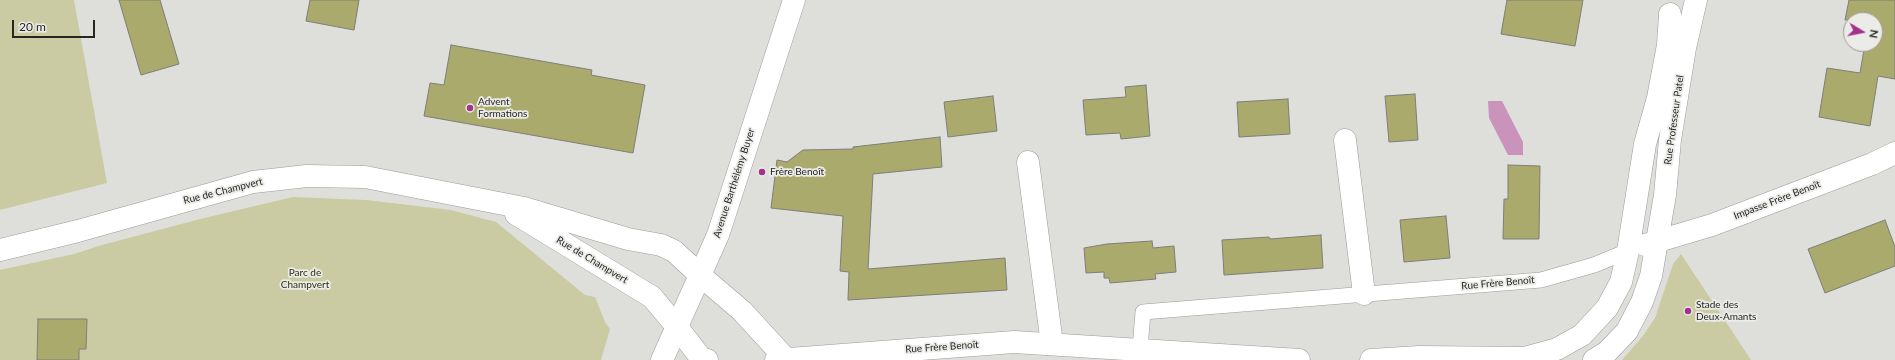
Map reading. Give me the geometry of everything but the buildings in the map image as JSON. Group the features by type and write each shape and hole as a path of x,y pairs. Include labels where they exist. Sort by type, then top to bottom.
{"street":[{"name":"Avenue Barthélémy Buyer","path":"662,360 718,236 794,0"},
{"name":"Rue Professeur Patel","path":"1656,241 1665,195 1670,140 1684,55 1696,0"},
{"name":"Rue Professeur Patel","path":"1628,251 1645,144 1658,98 1666,52 1670,14"},
{"path":"1345,140 1364,294"},
{"name":"Impasse Frère Benoît","path":"1656,241 1712,225 1872,164 1895,153"},
{"path":"1028,162 1052,344"},
{"name":"Rue de Champvert","path":"0,250 253,182 306,176 365,177 524,208 628,239 660,245 674,251 742,311 781,359"},
{"name":"Rue de Champvert","path":"498,203 652,297 701,358 707,360"},
{"name":"Rue Frère Benoît","path":"1628,251 1656,241"},
{"path":"1594,360 1607,352 1627,331 1642,302 1651,276 1656,241"},
{"path":"1371,360 1419,357 1524,358 1557,349 1582,334 1607,308 1622,282 1628,251"},
{"name":"Rue Frère Benoît","path":"781,359 1014,342 1299,360"}],"lane":[{"name":"Rue Frère Benoît","path":"1140,349 1143,312 1541,280 1594,265 1628,251"}],"green space":[{"path":"0,0 74,0 107,183 0,210"},
{"name":"Parc de Champvert","path":"293,197 366,200 451,210 496,222 585,295 595,297 605,322 610,329 601,360 0,360 0,270 74,254 102,245 204,218"},
{"name":"Stade des Deux-Amants","path":"1681,254 1751,360 1622,360 1642,337 1655,318 1673,264"}],"shaded area":[{"path":"1488,101 1502,101 1523,142 1523,155 1508,155 1489,118"}],"place":[{"name":"Advent Formations","path":"470,108"},
{"name":"Frère Benoît","path":"762,172"},
{"name":"Stade des Deux-Amants","path":"1688,311"}]}
